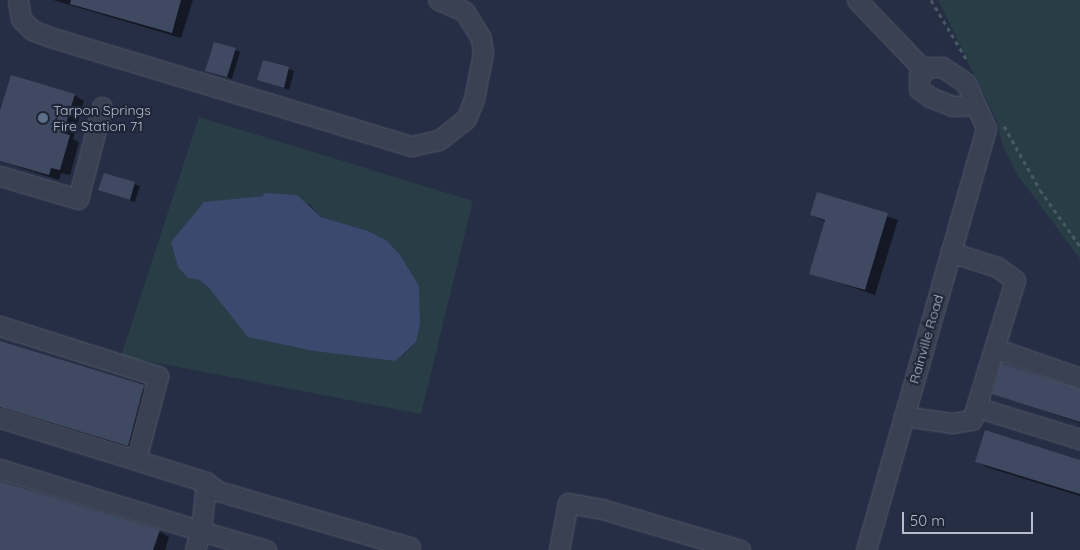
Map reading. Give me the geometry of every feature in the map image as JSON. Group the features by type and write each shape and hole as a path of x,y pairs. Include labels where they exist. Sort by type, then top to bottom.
{"street":[{"path":"18,0 21,19 32,30 50,37 412,146 439,140 466,119 474,99 483,53 481,38 464,11 438,0"},
{"path":"857,0 924,70"},
{"path":"928,67 942,67 966,83 975,105 952,106 930,97 920,88 919,76 928,67"},
{"name":"Rainville Road","path":"866,550 986,128 975,105"},
{"path":"0,176 78,199 102,107"},
{"path":"904,416 952,423 972,420 1015,280 997,267 950,252"},
{"path":"0,326 158,376 136,460"},
{"path":"994,348 1080,378"},
{"path":"976,407 1080,440"},
{"path":"0,418 206,482 218,491 410,547"},
{"path":"0,470 266,550"},
{"path":"195,550 201,531 206,482"},
{"path":"558,550 568,503 602,509 740,550"}],"shaded area":[{"path":"938,0 1080,0 1080,259 1016,173 1002,144 997,121"},
{"path":"199,117 473,201 421,414 121,356","holes":["263,196 310,204 321,217 368,231 386,240 419,286 416,342 396,361 209,288 200,280 204,203"]}],"water":[{"path":"264,193 297,195 321,217 368,231 386,240 400,255 419,286 420,324 416,342 396,361 314,351 248,337 209,288 200,280 188,278 178,267 171,242 204,202 263,196"}],"building":[{"path":"71,0 181,0 172,33 70,4"},
{"path":"214,42 236,48 227,77 205,71"},
{"path":"263,60 289,67 284,88 257,80"},
{"path":"11,75 75,94 63,133 70,135 60,170 51,168 49,175 0,161 0,111"},
{"path":"104,173 135,182 130,200 98,190"},
{"path":"817,192 888,213 865,290 809,274 825,220 810,215"},
{"path":"0,341 144,385 128,446 0,407"},
{"path":"1001,363 1080,389 1080,422 992,394"},
{"path":"985,430 1080,460 1080,494 975,462"},
{"path":"0,481 160,530 153,550 0,550"}],"place":[{"name":"Tarpon Springs Fire Station 71","path":"43,118"}]}
